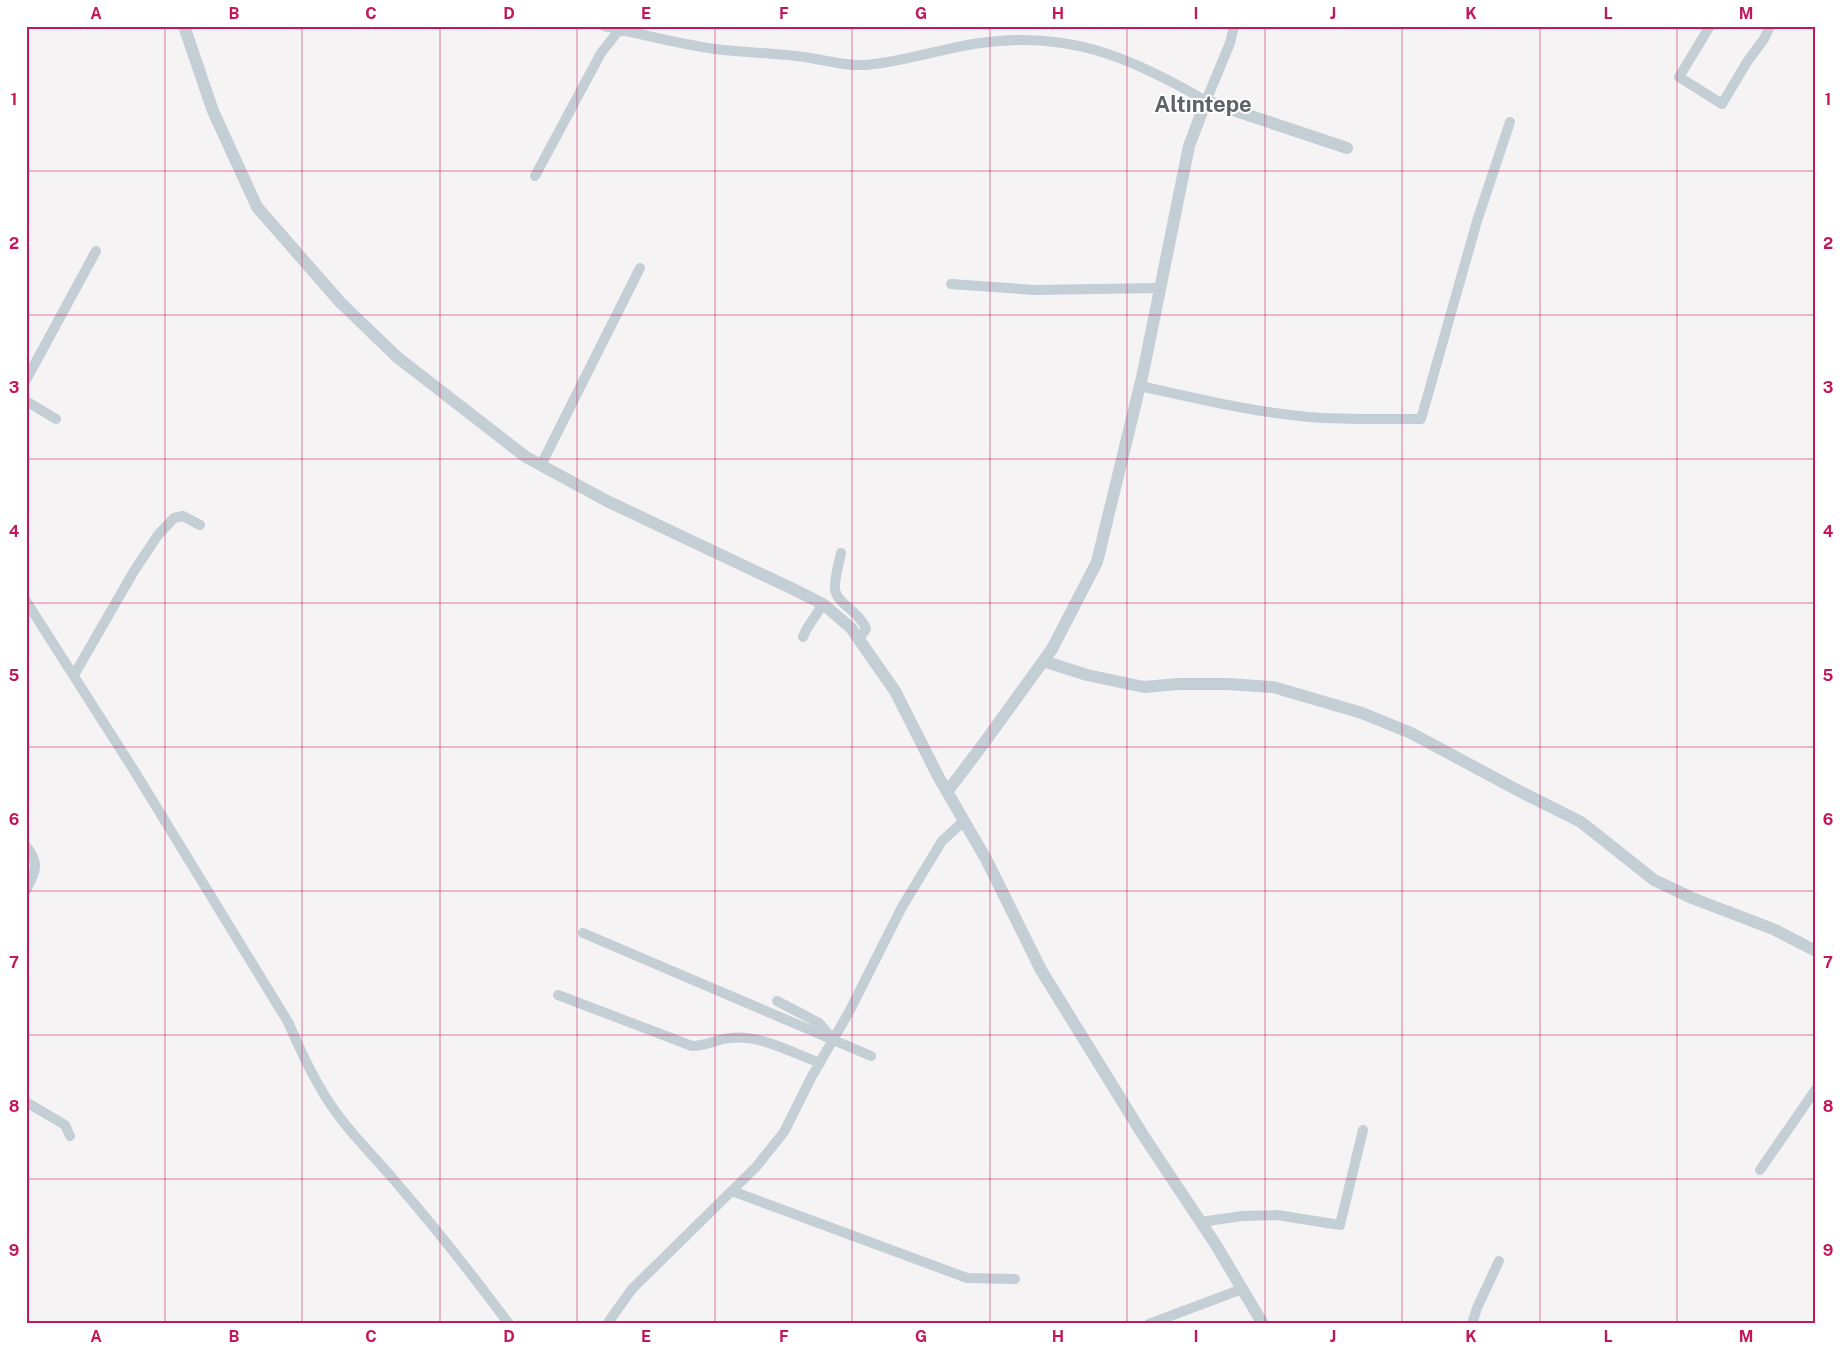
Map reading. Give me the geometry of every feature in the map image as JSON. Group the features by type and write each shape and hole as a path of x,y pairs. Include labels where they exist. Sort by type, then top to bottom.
{"street":[{"path":"184,26 213,112 257,207 340,302 397,357 526,457 607,501 823,604 851,628 895,691 947,792 986,859 1041,970 1142,1135 1201,1222 1262,1324"},
{"path":"604,26 714,49 810,58 836,64 865,65 893,61 971,44 999,40 1052,41 1086,46 1120,58 1171,81 1206,101 1347,148"},
{"path":"947,792 1052,649 1097,562 1140,386 1189,146 1230,43 1234,26"},
{"path":"1710,26 1679,77 1722,104 1747,62 1764,39 1770,26"},
{"path":"535,176 601,53 620,30"},
{"path":"1140,386 1229,405 1309,417 1360,420 1420,419 1477,221 1510,122"},
{"path":"26,380 96,251"},
{"path":"541,465 640,268"},
{"path":"951,284 1034,290 1160,288"},
{"path":"26,401 56,419"},
{"path":"74,675 134,571 158,535 174,518 183,516 200,525"},
{"path":"841,553 835,589 839,599 863,620 866,629 859,639"},
{"path":"26,601 74,675 288,1022 304,1058 337,1114 417,1207 509,1324"},
{"path":"803,637 823,604"},
{"path":"1043,661 1087,675 1144,687 1178,684 1227,684 1274,687 1362,712 1411,733 1581,822 1654,880 1692,898 1773,929 1816,951"},
{"path":"607,1324 632,1289 756,1167 784,1132 922,871 942,841 964,821"},
{"path":"26,846 36,865 33,878 26,890"},
{"path":"583,933 735,996 871,1056"},
{"path":"558,994 692,1046 702,1046 730,1038 752,1037 820,1063"},
{"path":"777,1001 819,1023 833,1040"},
{"path":"1760,1170 1816,1089"},
{"path":"26,1102 65,1125 70,1136"},
{"path":"1201,1222 1242,1216 1277,1215 1340,1225 1363,1130"},
{"path":"732,1191 967,1278 1015,1279"},
{"path":"1472,1324 1477,1308 1499,1261"},
{"path":"1149,1324 1242,1289"}],"district":[{"name":"Altıntepe","path":"1203,104"}]}
